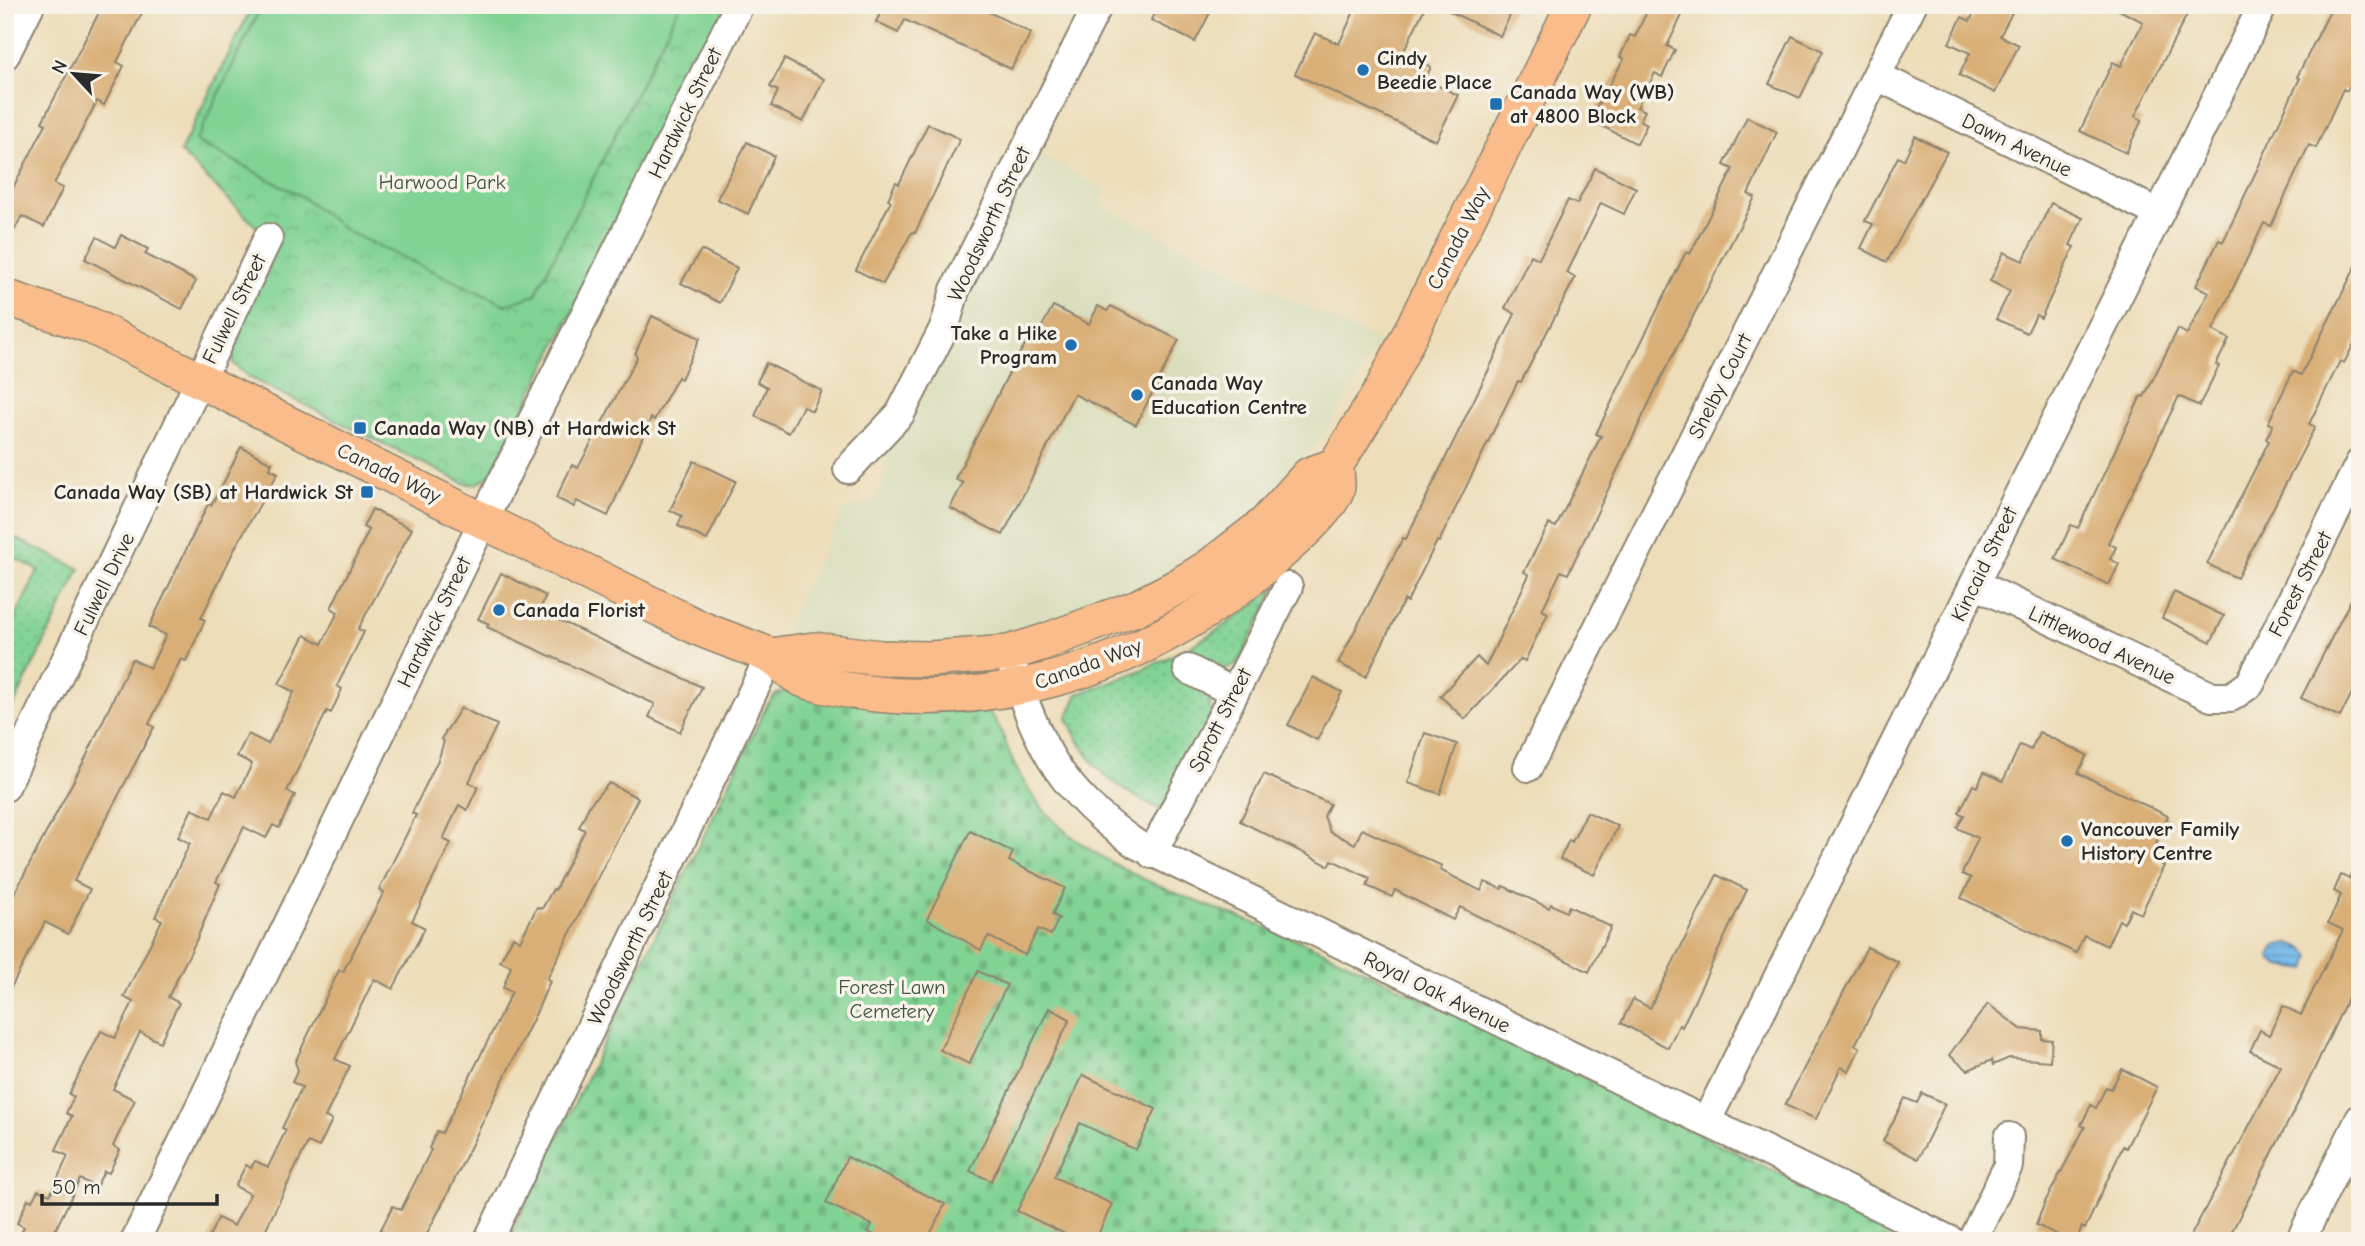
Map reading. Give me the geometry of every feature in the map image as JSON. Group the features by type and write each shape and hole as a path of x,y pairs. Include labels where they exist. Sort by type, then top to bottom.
{"main road":[{"name":"Canada Way","path":"9,296 89,325 699,628 771,656 803,681 912,697 971,695 1020,688 1116,659 1190,622 1250,580 1305,531 1336,491 1335,466 1381,392 1574,5"},
{"name":"Canada Way","path":"771,656 814,650 881,658 930,659 1009,653 1138,607 1175,588 1208,568 1265,524 1309,475 1335,466"}],"street":[{"path":"5,55 30,5"},
{"name":"Hardwick Street","path":"135,1241 484,520 739,5"},
{"name":"Woodsworth Street","path":"848,468 900,414 944,327 955,289 1098,5"},
{"name":"Shelby Court","path":"1528,767 1912,5"},
{"name":"Kincaid Street","path":"1706,1122 2263,5"},
{"name":"Dawn Avenue","path":"1877,76 2158,213"},
{"name":"Fulwell Street","path":"200,380 268,239"},
{"name":"Fulwell Drive","path":"5,787 200,380"},
{"name":"Forest Street","path":"2231,697 2250,684 2360,463"},
{"name":"Littlewood Avenue","path":"1975,584 2212,697 2231,697"},
{"name":"Sprott Street","path":"1152,854 1288,587"},
{"name":"Royal Oak Avenue","path":"1009,653 1038,739 1084,804 1152,854 1951,1241"},
{"name":"Woodsworth Street","path":"488,1241 771,656"},
{"path":"1188,669 1233,692"},
{"path":"2300,1241 2360,1119"},
{"path":"1972,1241 2008,1166 2009,1137"}],"shaded area":[{"name":"Canada Way Education Centre","path":"1037,153 1106,190 1100,205 1378,342 1357,382 1320,440 1268,502 1183,570 1061,625 972,644 845,642 784,631 844,509 864,506 877,497 882,488 888,450 903,438 958,328 963,304"}],"green space":[{"name":"Harwood Park","path":"253,5 728,5 490,475 480,482 461,482 248,377 233,363 233,335 268,238 180,152"},
{"path":"262,5 680,5 535,295 506,305 348,232 301,196 196,141"},
{"path":"5,533 80,569 5,723 5,625 11,627 38,570 5,553"},
{"path":"1277,586 1237,665 1217,672 1209,692 1211,714 1161,810 1115,784 1085,751 1067,718 1078,694 1132,674 1183,650 1232,621"},
{"name":"Forest Lawn Cemetery","path":"785,691 986,710 1000,729 1022,779 1043,809 1069,835 1108,861 1171,891 1334,956 1916,1241 508,1241 767,705 776,694"}],"water":[{"path":"2293,944 2303,948 2311,956 2307,970 2280,966 2271,960 2270,955 2277,945"}],"building":[{"path":"103,5 146,5 117,62 124,66 104,105 97,101 54,184 63,188 44,227 22,216 5,247 5,203 46,124 42,122"},
{"path":"877,5 975,5 1031,33 1011,69 905,20 898,33 876,22 883,8"},
{"path":"1158,5 1214,5 1195,42 1151,20"},
{"name":"Cindy Beedie Place","path":"1357,5 1426,5 1403,53 1431,67 1425,80 1458,95 1436,141 1295,74 1315,33 1339,44"},
{"name":"Cindy Beedie Place","path":"1437,5 1515,5 1500,36"},
{"path":"1650,5 1687,5 1667,46 1675,50 1662,77 1655,73 1637,107 1645,111 1640,120 1647,124 1637,144 1596,123 1601,113 1595,110 1624,59 1620,57 1630,35 1635,37"},
{"path":"1978,5 2016,5 2000,36 2019,45 1995,93 1959,75 1970,53 1949,43 1962,17 1970,21"},
{"path":"2109,5 2192,5 2135,116 2142,120 2126,153 2080,131 2113,62 2121,66 2143,22"},
{"path":"2333,5 2360,5 2360,86 2352,82 2347,91 2343,89 2316,148 2309,145 2271,226 2264,223 2213,330 2229,339 2216,365 2219,366 2199,406 2179,396 2108,543 2116,547 2110,559 2119,564 2109,585 2055,559 2071,525 2078,528 2141,396 2144,397 2178,329 2187,334 2209,292 2196,286 2219,240 2223,242 2300,78 2297,77"},
{"path":"1792,36 1823,51 1800,98 1769,84"},
{"path":"784,59 824,79 803,122 771,106 778,91 770,87"},
{"path":"1747,117 1777,132 1748,194 1755,197 1661,378 1568,574 1561,571 1542,610 1548,613 1525,661 1521,659 1465,719 1440,696 1477,657 1486,666 1529,575 1524,572 1549,524 1556,527 1601,436 1596,434 1619,387 1686,252 1690,254 1733,169 1724,165"},
{"path":"928,124 960,139 915,233 912,232 883,284 856,270 891,201 888,199 896,182 899,184"},
{"path":"1915,136 1947,152 1887,262 1861,248 1873,224 1865,221 1898,157 1904,160"},
{"path":"747,142 774,156 748,214 717,199"},
{"path":"1595,168 1636,188 1624,214 1601,203 1567,273 1575,278 1521,382 1518,381 1439,542 1437,541 1407,602 1404,600 1366,677 1338,663 1403,538 1406,539 1490,367 1515,314 1505,308 1531,255 1539,259 1568,200 1577,204"},
{"path":"2051,203 2083,218 2070,245 2074,247 2041,318 2036,315 2027,333 1996,319 2010,291 1990,281 2004,252 2023,261"},
{"path":"121,235 148,249 145,254 196,281 182,309 85,259 97,237 115,247"},
{"path":"701,250 737,268 720,303 681,283"},
{"path":"2360,258 2360,332 2344,363 2340,361 2309,424 2315,427 2237,578 2207,564 2269,441 2266,439 2273,425 2268,423 2293,371 2301,375"},
{"path":"1053,306 1089,324 1098,306 1107,311 1111,306 1179,340 1136,425 1074,394 1003,535 950,508 963,483 955,479 1016,359 1033,332 1038,334"},
{"path":"652,316 700,338 681,379 678,377 654,420 651,418 608,516 577,501 574,507 556,498 572,465 578,468 637,357 635,354"},
{"path":"766,363 822,391 812,411 803,406 789,433 755,416 767,387 757,382"},
{"path":"241,447 272,463 270,469 278,473 236,546 201,618 205,620 186,661 181,659 149,724 154,727 74,881 90,889 68,934 45,922 5,999 5,911 86,757 132,659 150,668 166,635 149,627 208,504 211,505 221,488"},
{"path":"694,461 736,481 707,540 678,526 682,516 670,510"},
{"path":"372,509 412,529 358,629 364,632 337,686 342,689 331,713 327,711 287,791 295,795 279,828 273,825 266,838 244,827 216,882 220,884 168,997 179,1003 160,1042 140,1032 113,1089 135,1100 113,1146 120,1150 109,1173 104,1171 96,1187 80,1179 50,1241 17,1241 24,1227 17,1223 28,1199 32,1201 38,1190 50,1195 68,1156 56,1150 72,1116 66,1113 74,1097 69,1094 101,1031 115,1038 133,1002 124,997 162,920 155,917 190,843 178,837 192,809 211,818 224,791 236,797 252,764 237,756 248,734 268,744 294,692 279,684 305,635 322,644 338,612 331,608 369,530 363,527"},
{"path":"501,573 546,596 539,611 702,687 680,732 649,717 655,704 487,627 489,624 478,619"},
{"path":"2360,582 2360,677 2340,717 2301,698"},
{"path":"2174,592 2224,616 2211,642 2162,618"},
{"path":"1313,677 1342,692 1317,740 1288,725"},
{"path":"461,708 497,725 469,782 478,787 467,810 459,805 443,839 451,843 412,921 425,928 393,989 374,979 335,1059 350,1066 325,1117 332,1120 319,1147 308,1142 261,1239 265,1241 207,1241 218,1218 234,1226 250,1194 235,1186 246,1165 251,1168 255,1161 268,1167 286,1130 282,1128 302,1087 292,1082 298,1070 295,1062 339,970 343,972 384,892 379,890 416,815 412,813 439,758 444,741 441,739"},
{"name":"Vancouver Family History Centre","path":"2039,732 2087,755 2078,773 2168,816 2156,843 2160,846 2153,861 2164,866 2141,914 2131,909 2124,923 2119,920 2107,946 2084,935 2076,953 1961,898 1971,878 1962,874 1978,838 1957,828 1964,815 1959,813 1973,785 1977,787 1984,772 2003,781 2020,745 2031,750"},
{"path":"1425,733 1457,744 1440,794 1408,783"},
{"path":"1264,774 1330,804 1324,816 1330,832 1355,844 1362,829 1442,866 1440,870 1481,891 1485,882 1502,889 1503,886 1549,908 1551,904 1566,912 1569,906 1611,927 1589,972 1460,907 1453,920 1395,890 1392,897 1367,886 1370,878 1332,860 1329,866 1240,821"},
{"path":"609,783 638,798 547,979 550,981 536,1013 447,1195 423,1241 382,1241 386,1234 380,1231 393,1206 401,1210 431,1150 429,1148 437,1131 442,1133 512,992 503,988 511,966 500,961 513,937 520,941 537,907 542,909 553,889 555,890 585,830 579,827 590,804"},
{"path":"1587,812 1618,826 1594,875 1560,859"},
{"path":"970,831 1013,852 1009,861 1065,888 1052,915 1059,918 1051,935 1038,929 1025,955 988,936 981,950 927,919"},
{"path":"2360,857 2360,972 2301,1097 2227,1241 2188,1241 2281,1066 2250,1051 2260,1030 2269,1035 2283,1006 2301,1015 2343,930 2328,923 2341,895 2334,891 2341,875 2349,879"},
{"path":"1717,875 1747,890 1682,1027 1679,1025 1668,1048 1621,1023 1633,999 1650,1008"},
{"path":"1867,947 1898,962 1855,1045 1860,1048 1849,1071 1841,1067 1816,1119 1785,1105"},
{"path":"978,971 1007,985 969,1064 940,1050"},
{"path":"1988,1004 2021,1029 2042,1031 2042,1039 2052,1040 2050,1061 2009,1058 1993,1065 1992,1060 1968,1070 1949,1055"},
{"path":"1049,1008 1070,1019 991,1181 970,1171"},
{"path":"2122,1069 2157,1087 2126,1148 2123,1146 2085,1229 2082,1227 2076,1241 2053,1241 2056,1234 2036,1225 2045,1202 2085,1127 2081,1125 2091,1105 2096,1108 2106,1087 2111,1089"},
{"path":"1083,1075 1156,1109 1136,1150 1080,1123 1054,1177 1112,1204 1095,1241 1080,1241 1017,1211"},
{"path":"1922,1093 1945,1104 1918,1159 1883,1141 1905,1098 1917,1103"},
{"path":"847,1157 945,1204 927,1241 887,1241 868,1232 872,1225 826,1203"}],"place":[{"name":"Cindy Beedie Place","path":"1363,70"},
{"name":"Canada Way (WB) at 4800 Block","path":"1496,104"},
{"name":"Take a Hike Program","path":"1071,345"},
{"name":"Canada Way Education Centre","path":"1137,395"},
{"name":"Canada Way (NB) at Hardwick St","path":"360,428"},
{"name":"Canada Way (SB) at Hardwick St","path":"367,492"},
{"name":"Canada Florist","path":"499,610"},
{"name":"Vancouver Family History Centre","path":"2067,841"}]}
